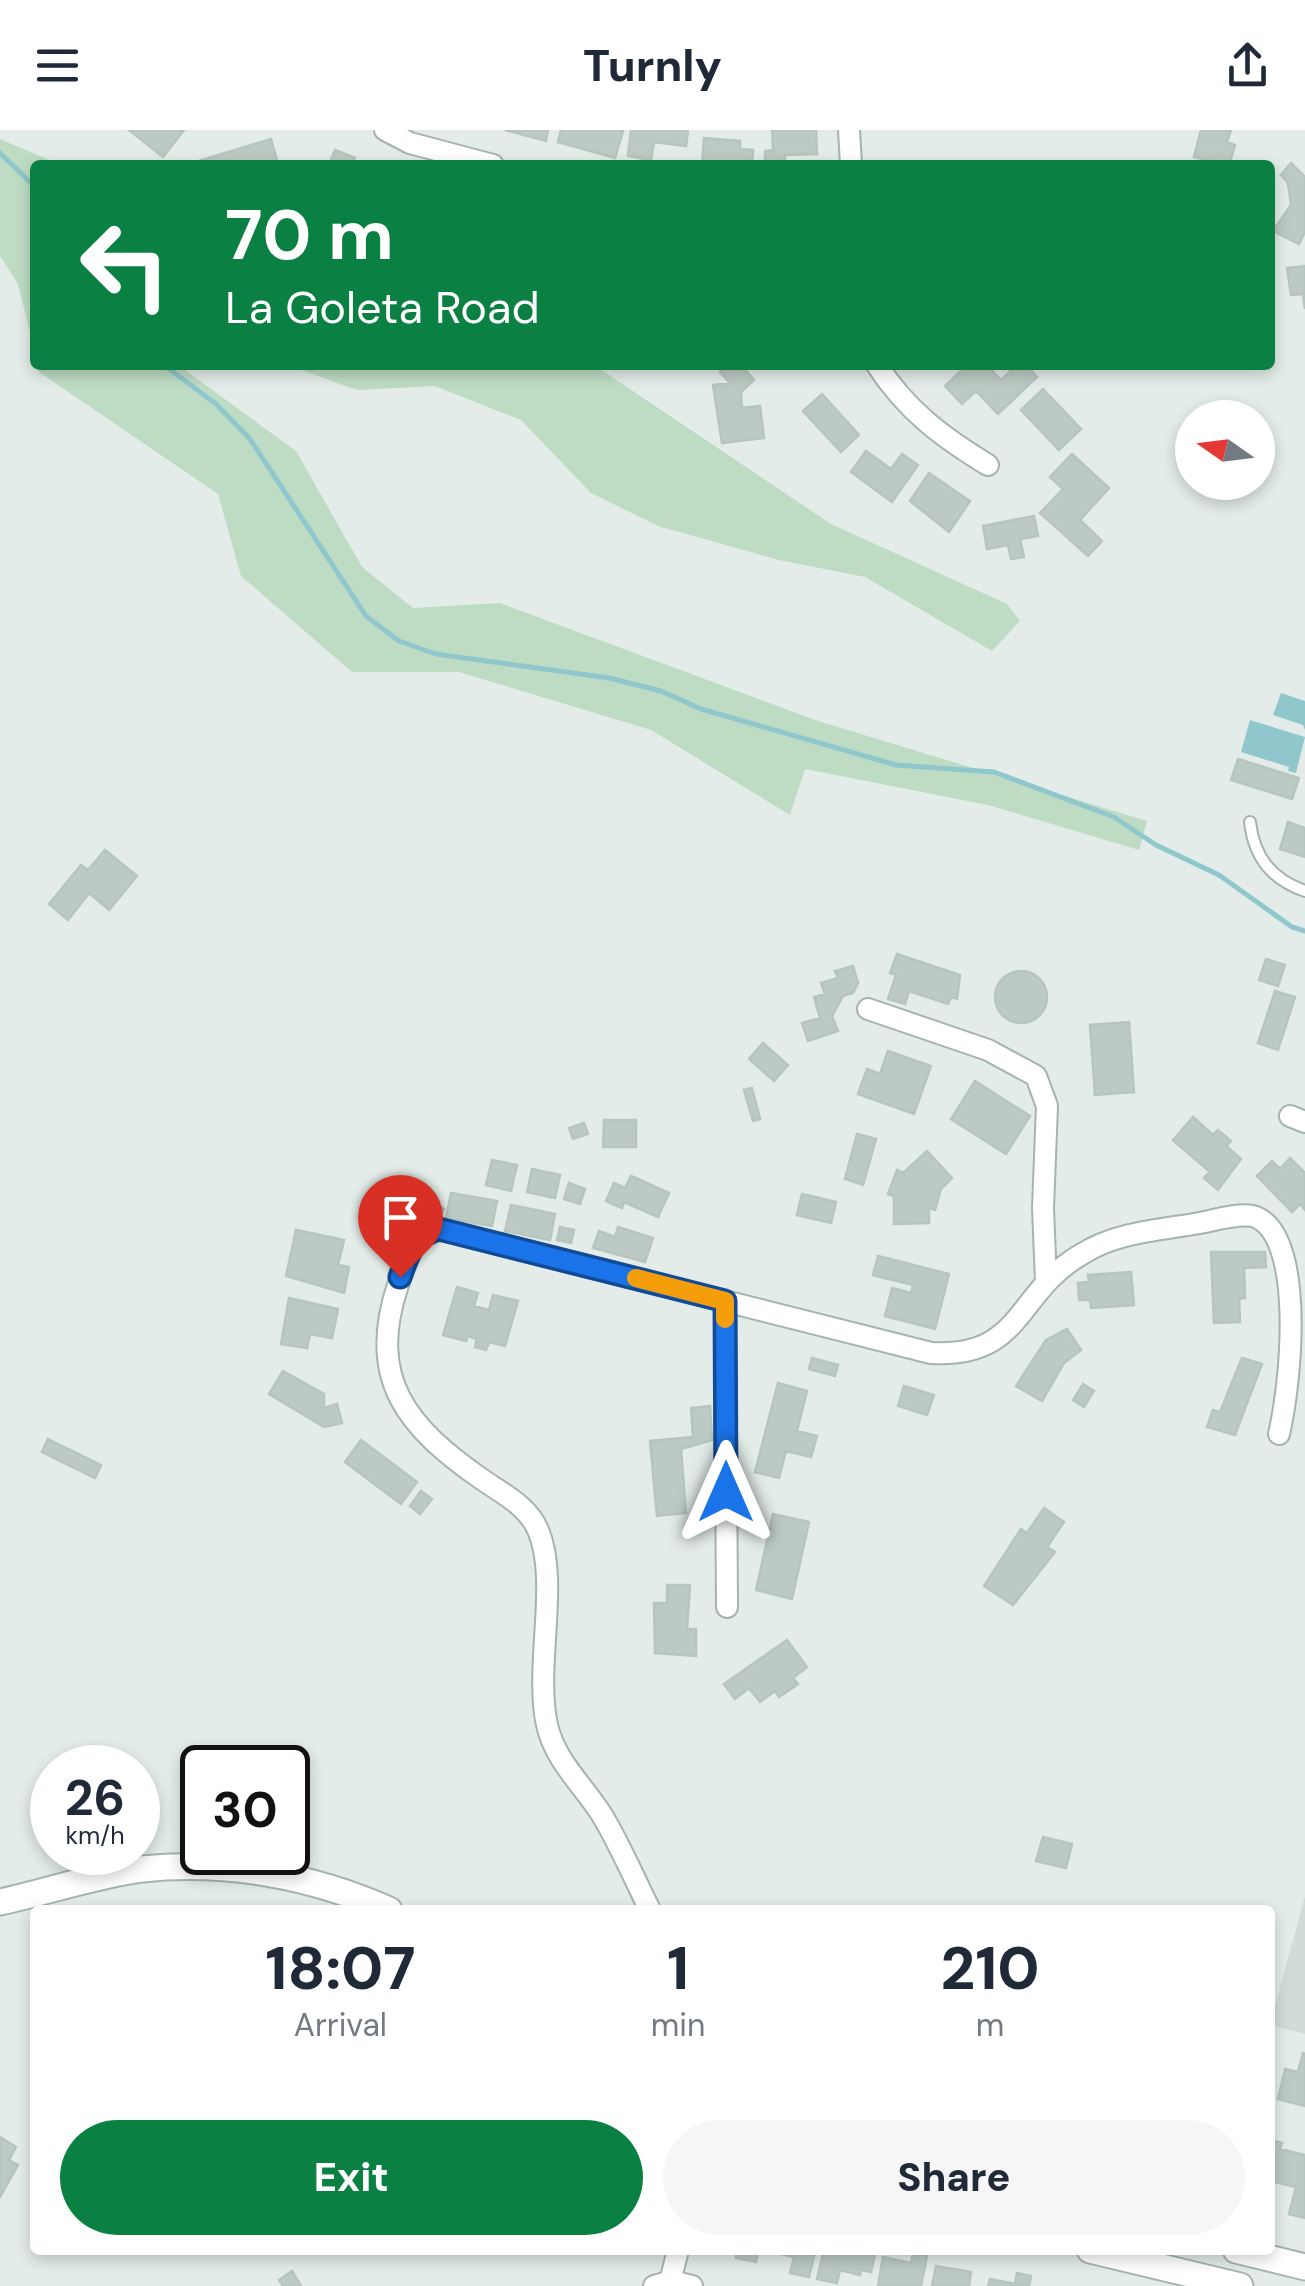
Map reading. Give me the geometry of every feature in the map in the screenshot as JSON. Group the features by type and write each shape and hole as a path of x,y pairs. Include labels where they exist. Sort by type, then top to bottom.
{"street":[{"path":"385,130 410,143 475,160"},
{"path":"848,130 851,160"},
{"path":"879,370 898,397 941,436 988,465"},
{"path":"868,1009 988,1050 1036,1076 1047,1106 1042,1208 1046,1282"},
{"path":"648,1905 616,1838 559,1757 548,1731 543,1702 545,1550 536,1526 521,1506 462,1465 408,1416 388,1366 390,1307 411,1246 424,1233 439,1229 931,1353 962,1355 987,1348 1046,1282 1076,1258 1116,1237 1248,1215 1282,1230 1296,1246 1304,1301 1301,1341 1279,1434"},
{"path":"725,1301 726,1607"},
{"path":"0,1902 141,1869 200,1867 281,1875 354,1894 378,1905"},
{"path":"676,2255 664,2284 692,2286"},
{"path":"1111,2255 1240,2286"},
{"path":"1256,2255 1305,2267"}],"lane":[{"path":"1250,822 1253,848 1272,874 1305,891"}],"shaded area":[{"path":"1305,1896 1305,2034 1275,2026 1275,2007"}],"green space":[{"path":"0,139 49,160 30,160 30,333 18,284 0,256"},
{"path":"185,370 296,451 362,567 413,608 500,603 815,720 1147,821 1139,850 988,805 805,769 790,815 651,730 459,672 352,672 241,576 218,494 39,372"},
{"path":"301,370 601,370 831,524 1007,604 1020,621 992,651 865,577 779,560 658,526 591,493 521,420 435,386 357,390"}],"water":[{"path":"1281,693 1305,701 1305,730 1303,725 1273,715"},
{"path":"1250,720 1305,737 1296,773 1288,771 1289,767 1241,752"}],"building":[{"path":"129,130 184,130 163,157"},
{"path":"505,130 548,130 546,141"},
{"path":"561,130 623,131 615,158 558,142"},
{"path":"631,130 688,130 686,146 654,142 651,160 628,156"},
{"path":"772,130 816,130 817,154 765,160 765,151 773,150"},
{"path":"1201,130 1231,130 1227,142 1235,145 1230,160 1194,157"},
{"path":"704,138 740,141 740,149 753,150 752,160 702,160"},
{"path":"271,139 277,160 202,160"},
{"path":"335,150 355,158 354,160 331,160"},
{"path":"1291,163 1305,177 1305,232 1299,244 1275,232 1291,205 1288,183 1281,175"},
{"path":"1305,266 1305,309 1303,294 1291,295 1287,268"},
{"path":"745,370 754,380 741,392 742,408 760,406 764,438 722,443 713,385 730,383 720,372"},
{"path":"962,370 992,370 1001,380 1012,370 1031,370 1037,377 998,414 976,391 962,404 945,386"},
{"path":"1043,389 1081,429 1059,450 1021,410"},
{"path":"822,394 859,435 841,452 803,411"},
{"path":"866,451 891,469 902,454 918,465 892,502 851,472"},
{"path":"1072,454 1109,488 1080,520 1102,541 1088,556 1040,513 1063,489 1050,477"},
{"path":"929,473 970,501 949,532 910,501"},
{"path":"1034,516 1038,536 1020,539 1024,557 1011,559 1008,545 987,549 983,526"},
{"path":"1238,759 1299,778 1292,799 1231,780"},
{"path":"1288,822 1305,828 1305,857 1280,849"},
{"path":"105,850 137,876 109,910 89,893 68,920 49,904 81,865 88,870"},
{"path":"897,954 960,975 957,999 951,997 948,1004 909,991 905,1004 888,999 896,975 890,973"},
{"path":"1266,959 1285,965 1278,986 1259,980"},
{"path":"853,966 858,983 853,993 843,996 832,1016 838,1031 808,1041 802,1023 820,1018 814,997 825,994 821,983 838,978 835,971"},
{"path":"1021,971 1040,978 1047,997 1040,1016 1021,1023 1002,1016 995,997 1002,978"},
{"path":"1275,991 1295,997 1278,1050 1258,1043"},
{"path":"1129,1022 1134,1092 1095,1095 1090,1025"},
{"path":"763,1043 788,1065 774,1081 749,1059"},
{"path":"888,1051 931,1066 914,1114 858,1094 867,1069 880,1074"},
{"path":"975,1081 1030,1116 1006,1154 951,1119"},
{"path":"752,1088 760,1119 753,1121 744,1090"},
{"path":"1193,1117 1213,1135 1218,1130 1231,1141 1226,1146 1241,1159 1218,1190 1204,1178 1210,1172 1173,1140"},
{"path":"604,1120 636,1120 636,1147 603,1147"},
{"path":"584,1123 588,1134 573,1139 569,1128"},
{"path":"857,1134 876,1139 863,1185 845,1179"},
{"path":"927,1151 952,1178 941,1189 935,1210 929,1208 929,1223 894,1224 894,1196 888,1194 897,1170 903,1173"},
{"path":"1290,1158 1305,1173 1305,1210 1300,1204 1292,1212 1257,1176 1272,1161 1280,1169"},
{"path":"492,1160 517,1165 511,1191 486,1185"},
{"path":"532,1169 560,1175 555,1198 527,1192"},
{"path":"631,1176 669,1193 658,1217 624,1202 622,1208 606,1201 614,1183 625,1188"},
{"path":"569,1183 585,1189 580,1204 564,1199"},
{"path":"451,1193 497,1201 492,1226 446,1218"},
{"path":"802,1194 836,1202 831,1223 797,1215"},
{"path":"431,1201 444,1209 436,1222 423,1214"},
{"path":"511,1205 555,1214 550,1240 505,1231"},
{"path":"560,1227 574,1230 571,1243 557,1240"},
{"path":"618,1227 653,1238 645,1262 593,1248 599,1231 615,1237"},
{"path":"296,1230 344,1240 338,1265 349,1267 344,1293 286,1276"},
{"path":"1211,1252 1265,1252 1266,1267 1244,1268 1245,1298 1239,1299 1240,1322 1214,1323"},
{"path":"878,1256 949,1274 935,1329 885,1316 892,1288 911,1293 913,1285 873,1275"},
{"path":"1131,1272 1134,1305 1091,1308 1090,1300 1079,1300 1078,1283 1089,1282 1088,1275"},
{"path":"457,1287 478,1293 474,1306 489,1310 493,1295 518,1301 505,1346 489,1342 486,1350 475,1347 477,1339 468,1336 466,1341 443,1335"},
{"path":"289,1298 338,1309 332,1338 310,1334 307,1348 281,1344"},
{"path":"1067,1329 1081,1350 1064,1363 1042,1401 1016,1386 1046,1340"},
{"path":"812,1358 838,1365 835,1376 809,1369"},
{"path":"1242,1358 1262,1364 1235,1435 1207,1427 1213,1410 1220,1412"},
{"path":"283,1371 324,1394 324,1408 337,1404 342,1423 324,1427 269,1394"},
{"path":"778,1383 807,1391 797,1431 817,1436 811,1457 786,1451 779,1478 755,1472"},
{"path":"1083,1384 1094,1391 1084,1407 1073,1400"},
{"path":"904,1386 934,1395 927,1415 898,1406"},
{"path":"710,1406 712,1440 681,1449 686,1513 657,1516 650,1441 693,1437 691,1408"},
{"path":"48,1439 101,1465 95,1478 42,1452"},
{"path":"361,1440 417,1482 401,1504 345,1462"},
{"path":"421,1491 432,1499 420,1514 410,1506"},
{"path":"1044,1508 1064,1522 1047,1547 1055,1552 1013,1605 984,1586 1021,1529 1027,1533"},
{"path":"773,1514 809,1522 792,1599 756,1590"},
{"path":"667,1585 690,1585 687,1629 696,1629 696,1656 655,1653 654,1603 667,1603"},
{"path":"787,1640 807,1667 793,1678 798,1684 779,1697 775,1691 760,1702 749,1688 735,1699 724,1684"},
{"path":"1043,1837 1072,1844 1066,1868 1036,1861"},
{"path":"1303,2053 1305,2106 1278,2099 1285,2069 1298,2072"},
{"path":"0,2137 16,2147 9,2160 18,2165 0,2197"},
{"path":"1275,2141 1282,2143 1280,2149 1305,2155 1305,2218 1289,2214 1296,2187 1275,2182"},
{"path":"736,2255 757,2255 756,2262"},
{"path":"785,2255 814,2256 809,2277 790,2273 794,2257"},
{"path":"823,2255 875,2255 871,2272 861,2270 860,2275 840,2270 837,2283 817,2279"},
{"path":"913,2255 927,2256 921,2286 878,2286 883,2257 911,2263"},
{"path":"936,2266 971,2272 969,2286 932,2286"},
{"path":"292,2271 301,2286 283,2286 279,2280"},
{"path":"1017,2273 1031,2276 1029,2286 988,2286 990,2279 1015,2284"}],"waterway":[{"path":"0,153 30,182"},
{"path":"171,370 216,404 250,439 366,616 399,641 436,654 609,678 896,765 994,772 1114,817 1156,845 1219,875 1292,927 1305,931"}],"slow traffic":[{"path":"636,1278 725,1301 725,1319"}],"route":[{"path":"400,1277 411,1246 424,1233 439,1229 725,1301 726,1492"}]}
